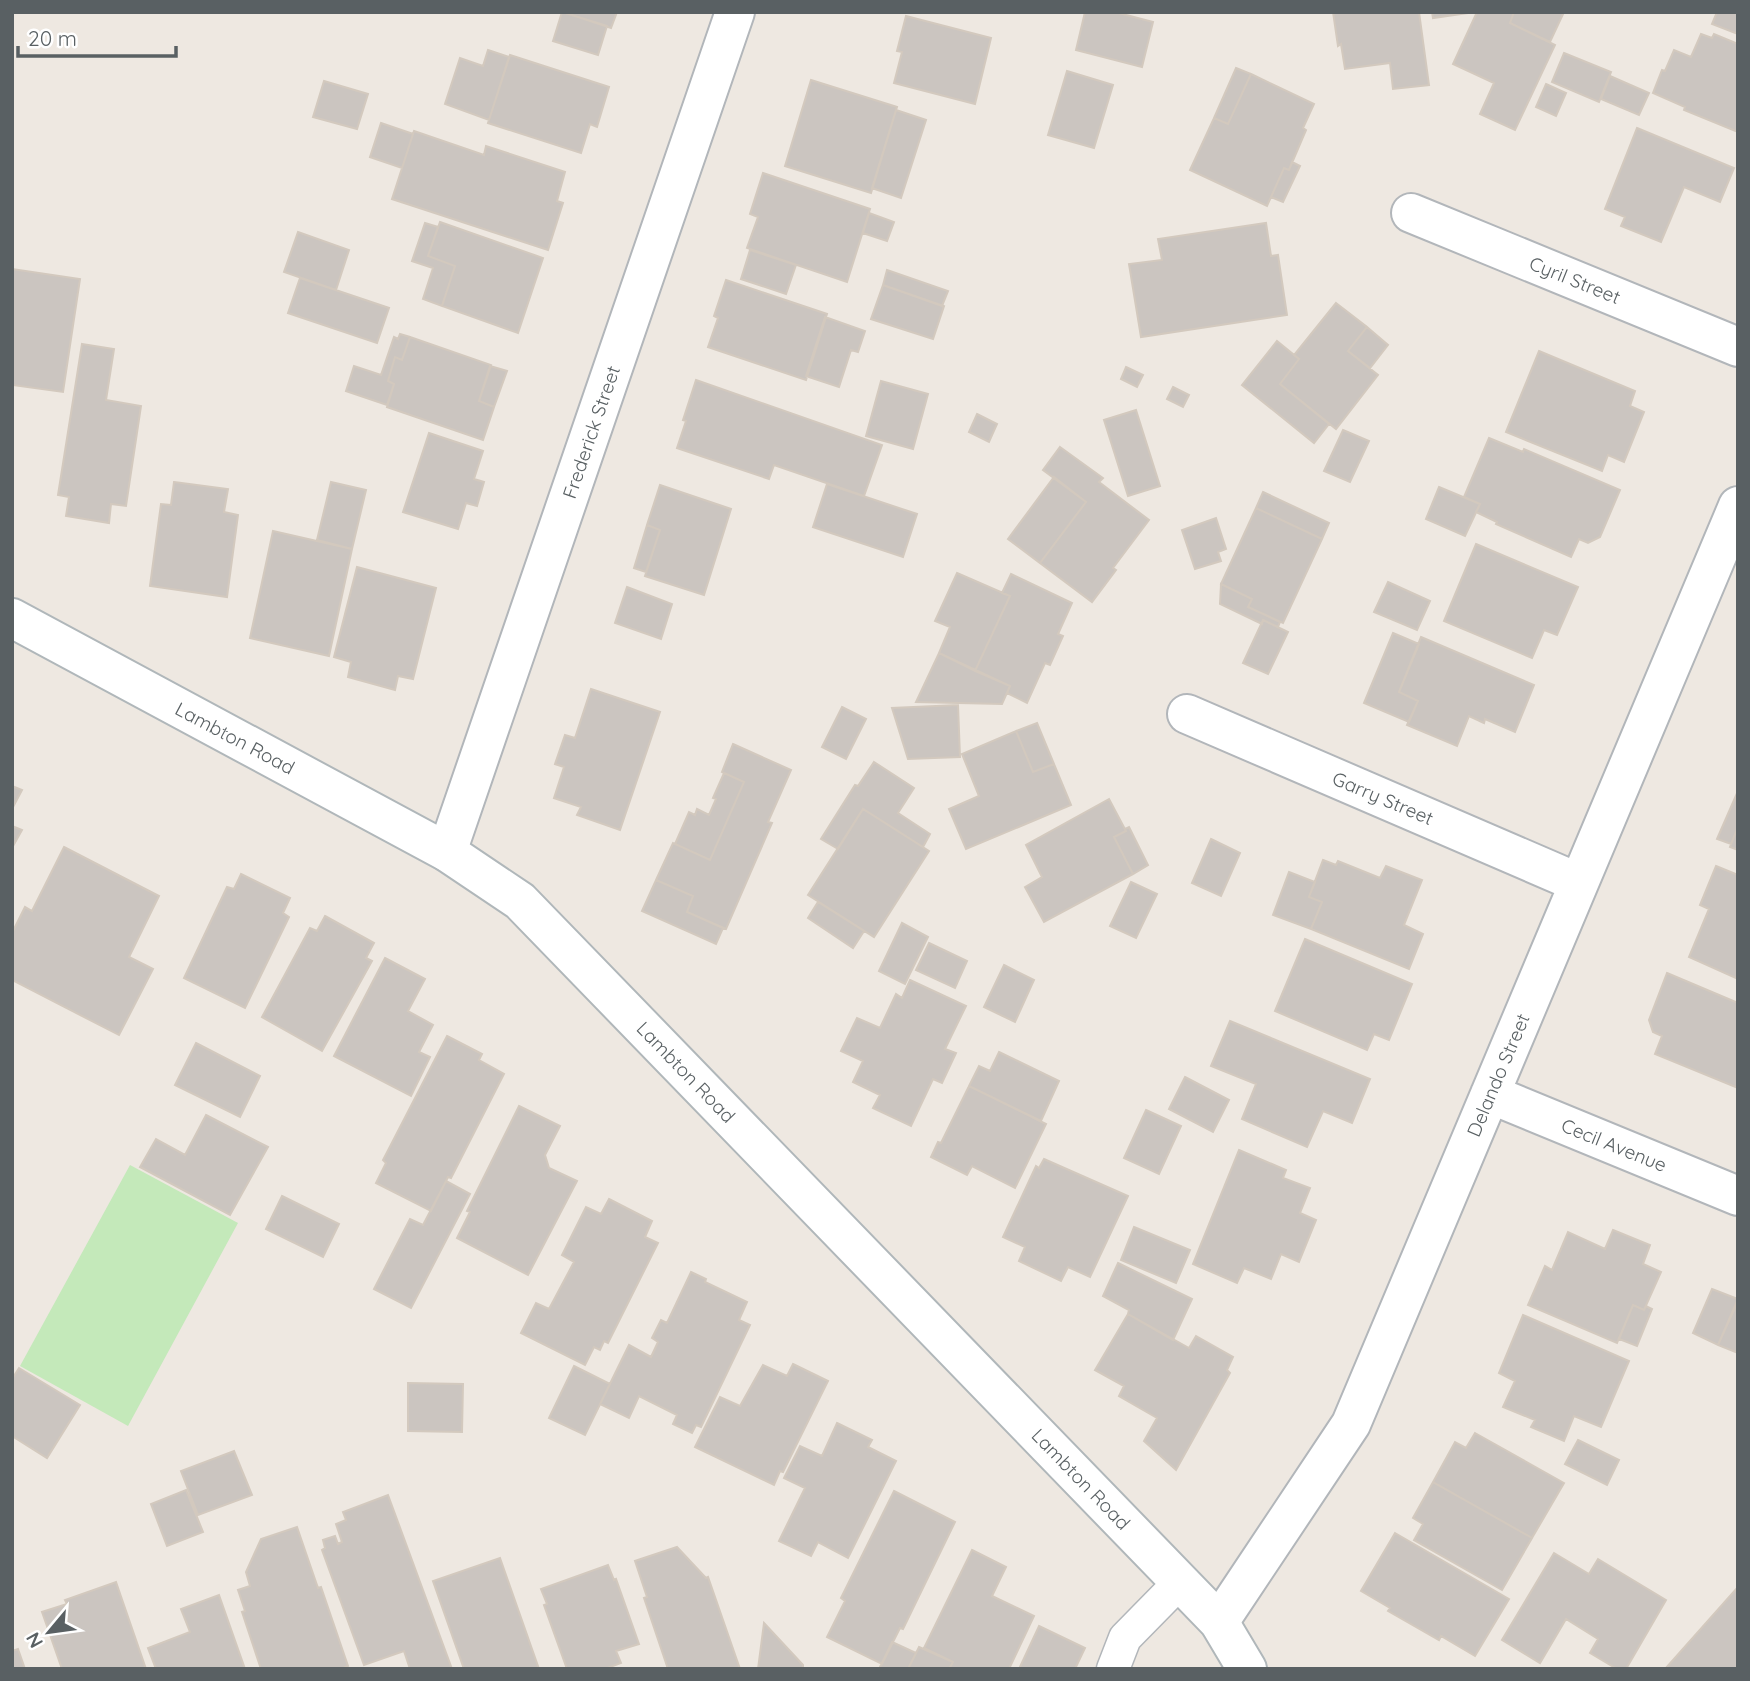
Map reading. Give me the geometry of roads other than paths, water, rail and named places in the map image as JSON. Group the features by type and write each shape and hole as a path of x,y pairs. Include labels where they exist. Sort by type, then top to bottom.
{"street":[{"name":"Frederick Street","path":"447,852 735,12"},
{"name":"Cyril Street","path":"1411,213 1738,347"},
{"name":"Delando Street","path":"1219,1622 1351,1424 1738,506"},
{"name":"Lambton Road","path":"12,618 447,852 520,901 1219,1622 1247,1669"},
{"name":"Garry Street","path":"1186,714 1579,883"},
{"name":"Cecil Avenue","path":"1490,1094 1738,1196"}],"lane":[{"path":"1113,1669 1125,1638 1180,1582"}]}
